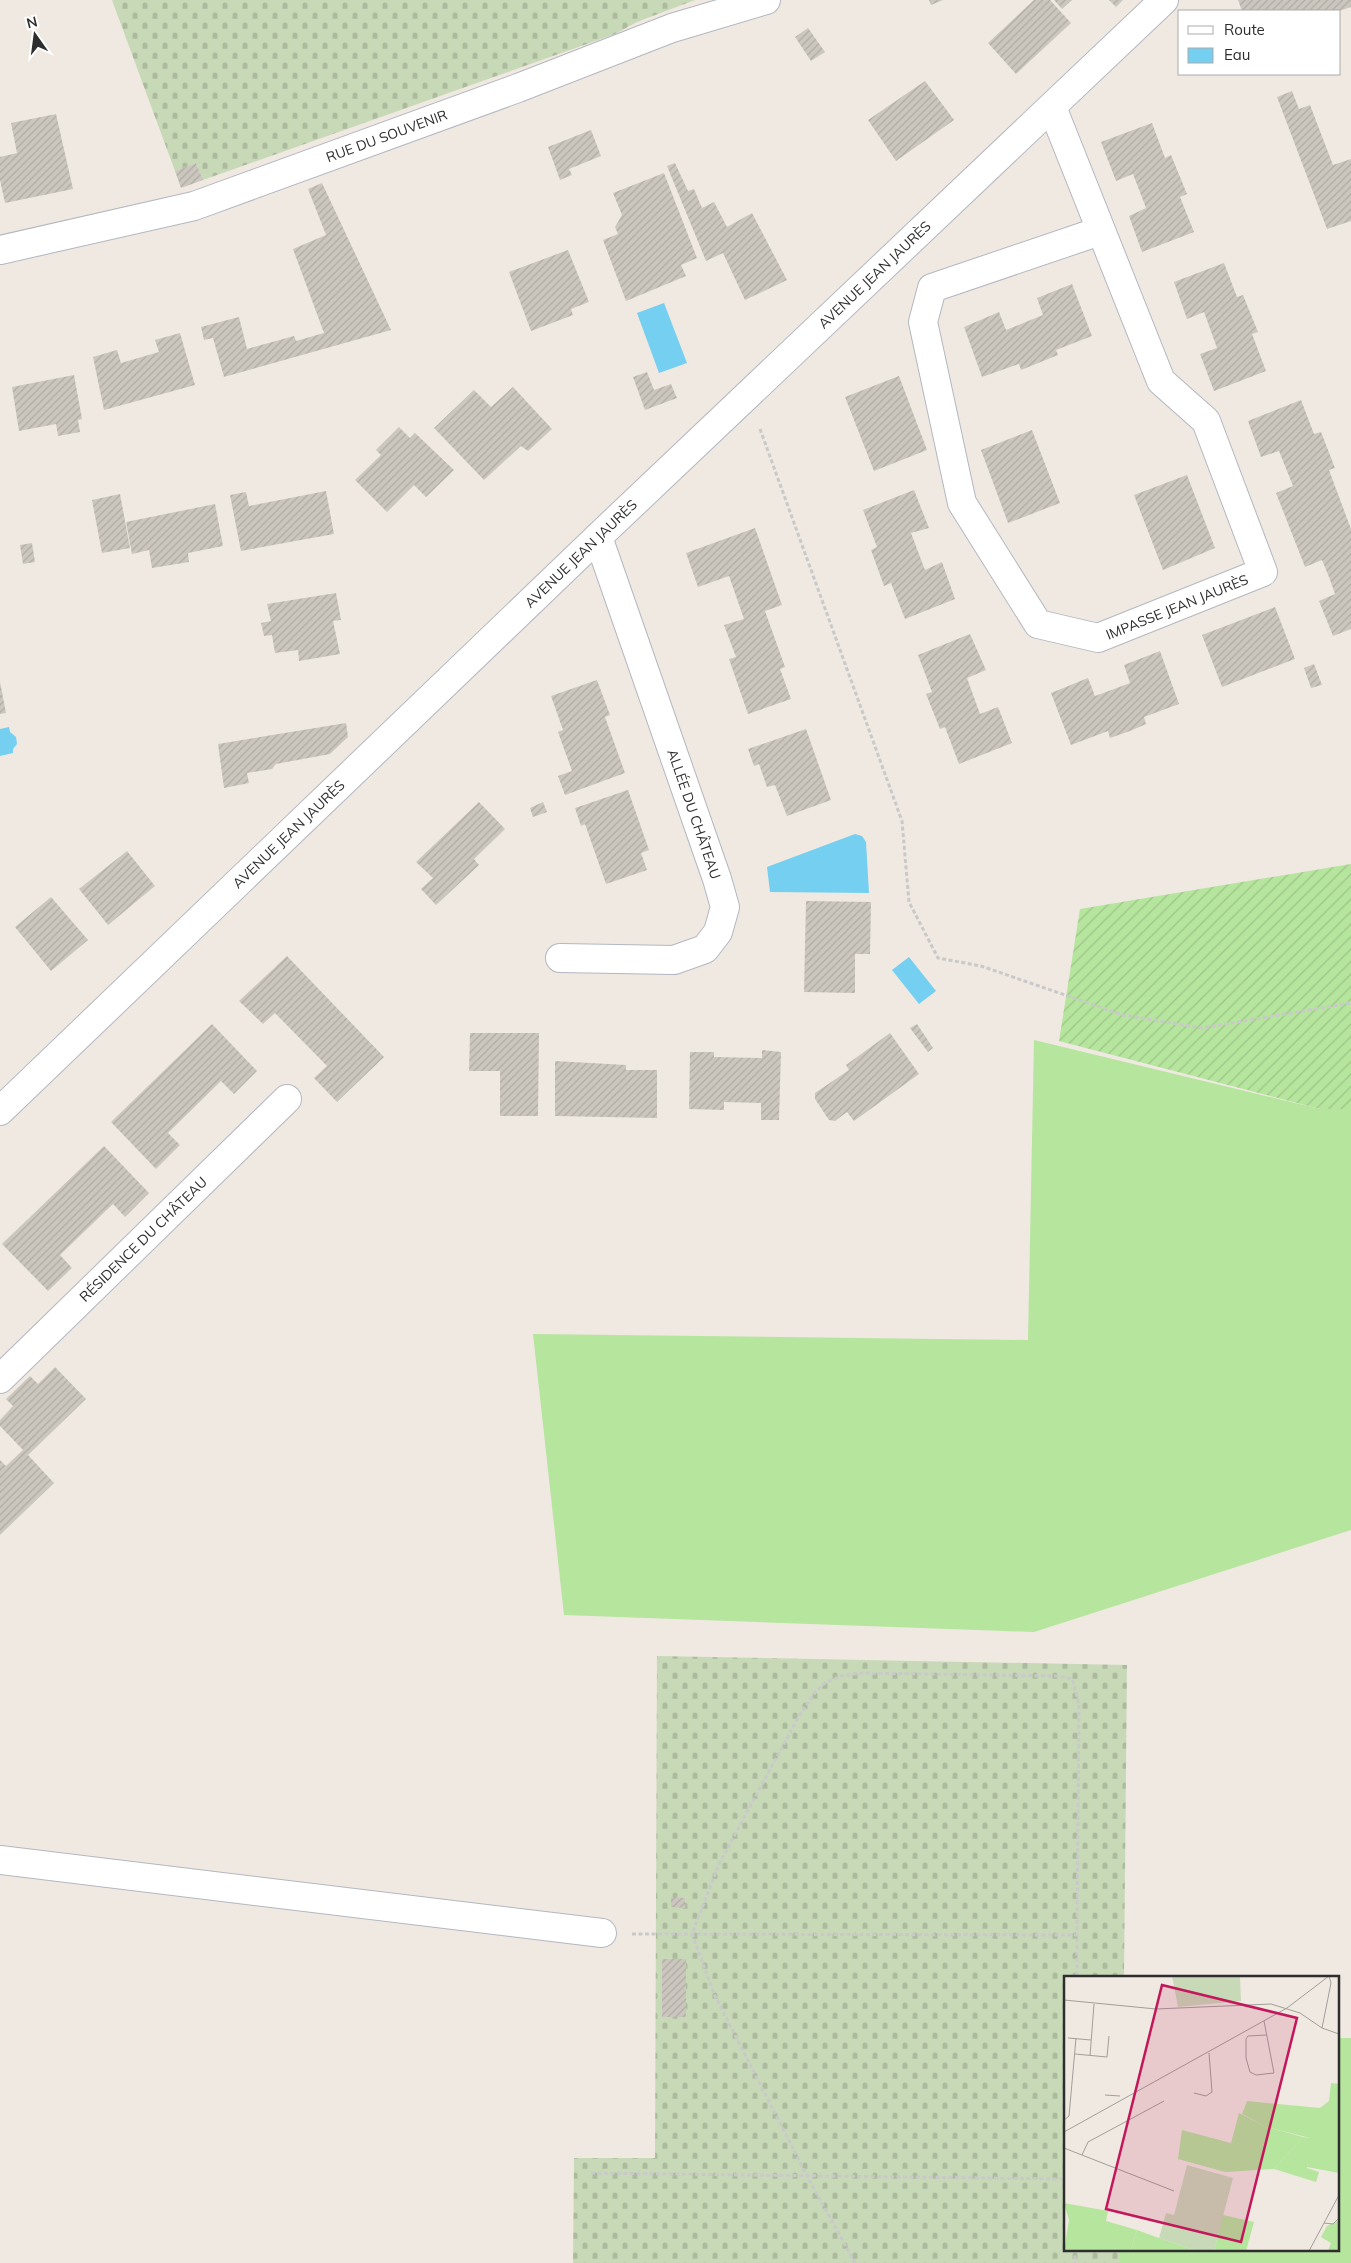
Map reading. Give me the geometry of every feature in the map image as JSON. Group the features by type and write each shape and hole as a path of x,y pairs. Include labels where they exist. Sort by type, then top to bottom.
{"street":[{"name":"RUE DU SOUVENIR","path":"0,250 194,206 518,88 672,28 766,0"},
{"name":"AVENUE JEAN JAURÈS","path":"0,1111 598,537 1164,0"},
{"name":"IMPASSE JEAN JAURÈS","path":"1052,107 1161,381 1206,421 1263,572 1098,638 1038,624 962,502 924,322 932,288 1100,231"},
{"name":"ALLÉE DU CHÂTEAU","path":"560,958 674,960 705,949 718,932 725,908 717,879 598,537"},
{"name":"RÉSIDENCE DU CHÂTEAU","path":"0,1379 287,1099"},
{"path":"0,1860 602,1932"}],"path":[{"path":"748,395 902,821 909,902 938,958 981,966 1123,1015 1202,1028 1351,1003"},
{"path":"855,2263 807,2176 714,1994 692,1934 719,1864 799,1716 816,1691 825,1683 841,1676 862,1673 1058,1676 1072,1679 1079,1704 1076,1976"},
{"path":"602,1932 1077,1935"},
{"path":"591,2173 1064,2179"},
{"path":"1075,2250 1075,2263"}],"green space":[{"path":"112,0 695,0 637,22 615,34 203,180 196,163 175,171"},
{"path":"1351,864 1351,1109 1320,1109 1059,1041 1080,909"},
{"path":"1034,1040 1320,1109 1351,1109 1351,1530 1034,1632 564,1615 533,1334 1028,1340"},
{"path":"657,1656 1127,1665 1124,1976 1064,1976 1064,2250 1120,2250 1120,2263 573,2263 574,2158 655,2158"},
{"path":"1338,2038 1351,2038 1351,2263 1120,2263 1120,2250 1338,2250"}],"water":[{"path":"664,303 687,363 659,373 637,313"},
{"path":"9,727 10,732 16,737 17,744 13,749 13,753 0,756 0,729"},
{"path":"855,834 862,836 866,842 869,893 770,892 767,867"},
{"path":"909,957 936,991 919,1004 892,970"}],"building":[{"path":"929,0 943,0 931,5"},
{"path":"1034,0 1050,0 1071,23 1016,74 988,43"},
{"path":"1054,0 1072,0 1062,9"},
{"path":"1109,0 1123,0 1116,7"},
{"path":"1238,0 1351,0 1351,7 1341,10 1242,10"},
{"path":"808,28 825,52 811,61 795,37"},
{"path":"925,81 954,120 896,161 868,120"},
{"path":"1292,91 1299,109 1310,105 1333,165 1351,159 1351,221 1327,229 1277,97"},
{"path":"56,114 73,189 5,203 0,180 0,157 17,153 11,123"},
{"path":"1152,123 1165,158 1171,155 1187,194 1180,197 1194,232 1142,252 1129,216 1146,208 1133,174 1116,181 1101,142"},
{"path":"591,130 601,156 569,169 572,175 560,180 548,147"},
{"path":"196,163 203,180 181,188 175,171"},
{"path":"675,163 688,191 694,189 702,208 714,202 727,227 752,213 787,280 745,300 723,253 706,261 667,166"},
{"path":"664,173 697,258 681,265 686,276 626,301 603,240 618,234 615,227 622,215 613,193"},
{"path":"322,183 391,330 224,377 213,338 204,340 201,327 239,317 247,349 294,336 296,341 324,333 293,249 326,235 308,189"},
{"path":"568,250 589,302 571,309 573,315 531,331 509,272"},
{"path":"1224,263 1237,297 1243,295 1258,332 1252,334 1266,371 1214,391 1200,354 1217,348 1204,312 1187,319 1174,282"},
{"path":"1072,284 1092,336 1056,350 1058,355 1021,370 1019,364 982,377 964,327 999,312 1006,330 1043,315 1037,298"},
{"path":"180,333 195,385 104,410 93,357 117,350 121,363 159,352 155,340"},
{"path":"647,372 654,390 671,384 677,398 645,410 633,377"},
{"path":"74,375 82,419 78,420 80,432 58,436 56,424 19,431 12,387"},
{"path":"899,376 927,450 874,471 845,397"},
{"path":"513,387 552,429 528,451 521,446 484,480 434,428 474,390 491,407"},
{"path":"1301,400 1314,434 1321,432 1335,468 1329,470 1351,529 1351,629 1333,636 1319,601 1335,594 1329,577 1322,560 1305,567 1276,493 1293,486 1279,451 1261,457 1248,421"},
{"path":"399,427 410,438 415,433 454,470 426,497 414,485 387,512 355,480 381,455 376,450"},
{"path":"1032,430 1060,503 1008,523 981,450"},
{"path":"1187,475 1215,548 1163,570 1134,495"},
{"path":"914,490 929,528 911,533 925,570 942,562 955,599 905,619 891,583 884,586 871,550 877,547 863,510"},
{"path":"326,491 334,534 241,551 230,495 246,492 249,506"},
{"path":"120,494 130,548 102,553 92,500"},
{"path":"215,504 223,546 188,553 189,562 152,568 149,550 132,554 126,522"},
{"path":"755,528 782,605 765,611 785,667 780,669 791,699 748,714 729,659 736,657 724,625 744,619 729,576 698,587 686,553"},
{"path":"32,543 35,562 23,564 20,545"},
{"path":"336,593 341,620 333,621 340,654 299,661 298,650 275,653 272,635 264,636 261,623 271,621 267,604"},
{"path":"1275,607 1295,659 1222,687 1202,635"},
{"path":"970,634 986,670 967,678 980,714 998,707 1012,743 959,764 945,727 940,729 926,694 932,692 918,655"},
{"path":"1160,651 1179,704 1144,717 1146,724 1130,731 1110,738 1108,731 1071,745 1051,693 1088,678 1095,696 1130,683 1124,665"},
{"path":"1314,664 1322,685 1311,688 1304,668"},
{"path":"597,680 610,715 605,717 625,773 565,795 558,776 572,771 558,732 563,730 551,696"},
{"path":"0,682 6,713 0,714"},
{"path":"346,723 348,737 330,754 276,764 272,769 247,773 249,783 224,788 218,744"},
{"path":"806,729 831,800 787,816 775,785 767,787 759,764 754,766 748,749"},
{"path":"628,790 649,850 641,853 647,870 606,884 585,824 581,826 575,808"},
{"path":"479,802 505,829 474,859 479,865 436,905 421,889 433,878 416,862"},
{"path":"543,802 547,812 533,817 530,808"},
{"path":"127,851 155,886 108,925 79,889"},
{"path":"51,897 88,940 51,971 15,927"},
{"path":"806,901 871,902 870,954 855,954 855,993 804,992"},
{"path":"287,956 384,1057 337,1102 314,1078 327,1066 275,1013 263,1024 239,1001"},
{"path":"212,1024 257,1071 234,1094 221,1081 168,1133 180,1145 156,1169 111,1122"},
{"path":"917,1024 933,1048 928,1052 910,1028"},
{"path":"470,1033 539,1033 538,1116 500,1116 500,1071 469,1071"},
{"path":"890,1033 919,1074 854,1121 847,1112 835,1121 829,1120 815,1099 815,1093 849,1070 846,1065"},
{"path":"762,1050 781,1052 779,1120 761,1120 761,1103 724,1102 724,1110 689,1109 690,1052 714,1052 714,1057 762,1058"},
{"path":"555,1061 626,1065 626,1070 657,1070 657,1118 555,1116"},
{"path":"104,1146 149,1193 125,1217 113,1204 60,1255 72,1268 48,1291 2,1244"},
{"path":"55,1367 86,1399 28,1455 54,1483 0,1535 0,1460 6,1466 23,1450 0,1426 0,1420 13,1406 6,1399 30,1376 38,1384"},
{"path":"671,1897 685,1898 685,1908 671,1907"},
{"path":"662,1959 686,1959 686,2017 662,2017"}]}
